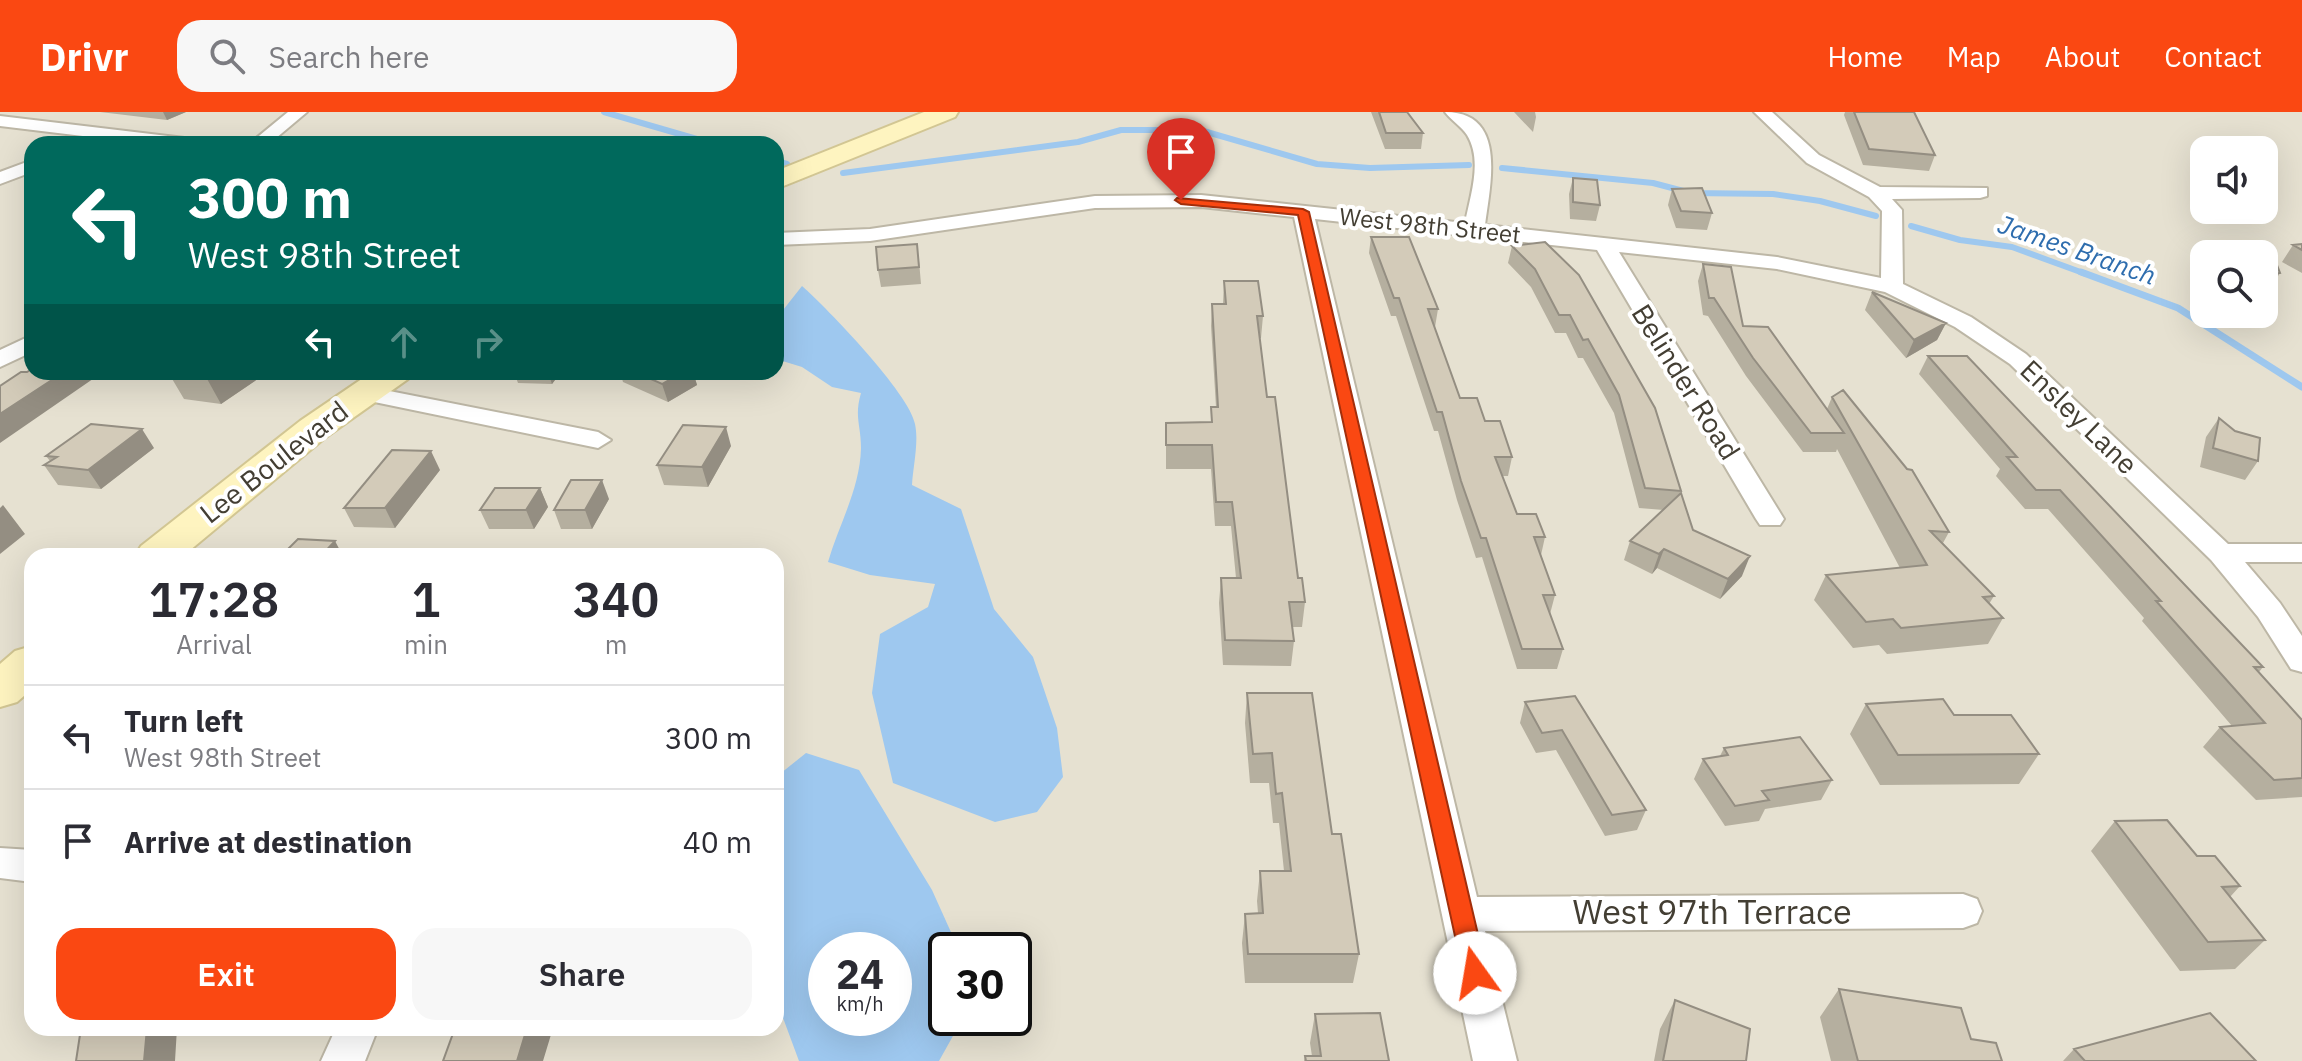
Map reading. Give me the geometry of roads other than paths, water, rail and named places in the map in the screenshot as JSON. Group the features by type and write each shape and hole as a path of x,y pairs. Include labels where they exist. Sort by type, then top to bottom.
{"street":[{"path":"0,121 22,112"},
{"path":"268,136 299,112"},
{"path":"784,178 946,112"},
{"path":"1453,112 1474,128 1484,152 1474,230"},
{"path":"1762,112 1813,159 1876,193 1892,210 1892,287"},
{"path":"0,121 127,136"},
{"path":"106,136 111,134"},
{"path":"0,178 24,169"},
{"path":"1876,193 1980,192"},
{"name":"West 98th Street","path":"784,239 870,235 1117,201 1201,201 1777,263 1892,287"},
{"path":"1303,212 1495,1061"},
{"name":"Belinder Road","path":"1604,244 1770,519"},
{"name":"Ensley Lane","path":"1892,287 1963,322 2018,359 2221,553 2269,610 2302,661"},
{"path":"0,360 24,346"},
{"name":"Lee Boulevard","path":"166,548 268,463 384,380"},
{"path":"364,393 598,440"},
{"path":"2221,553 2302,553"},
{"path":"0,690 24,670"},
{"path":"0,863 24,865"},
{"name":"West 97th Terrace","path":"1461,914 1963,911"},
{"path":"343,1061 354,1036"}],"water":[{"path":"802,286 866,352 899,393 915,424 912,485 961,509 994,609 1033,657 1057,728 1063,777 1037,812 995,822 893,783 872,693 880,634 928,607 935,584 870,575 828,562 860,463 858,415 861,393 832,387 802,367 784,361 784,309"},
{"path":"806,753 859,770 932,890 951,932 928,932 928,1036 953,1036 939,1061 799,1061 784,1021 784,771"}],"waterway":[{"name":"James Branch","path":"604,112 686,136"},
{"name":"James Branch","path":"843,173 1078,142 1121,130 1200,130 1317,164 1370,168 1469,165"},
{"name":"James Branch","path":"1502,168 1653,183 1691,193 1773,194 1820,201 1876,216"},
{"name":"James Branch","path":"1911,226 1960,240 2012,247 2086,274"},
{"name":"James Branch","path":"2081,272 2178,308 2302,387"}]}
